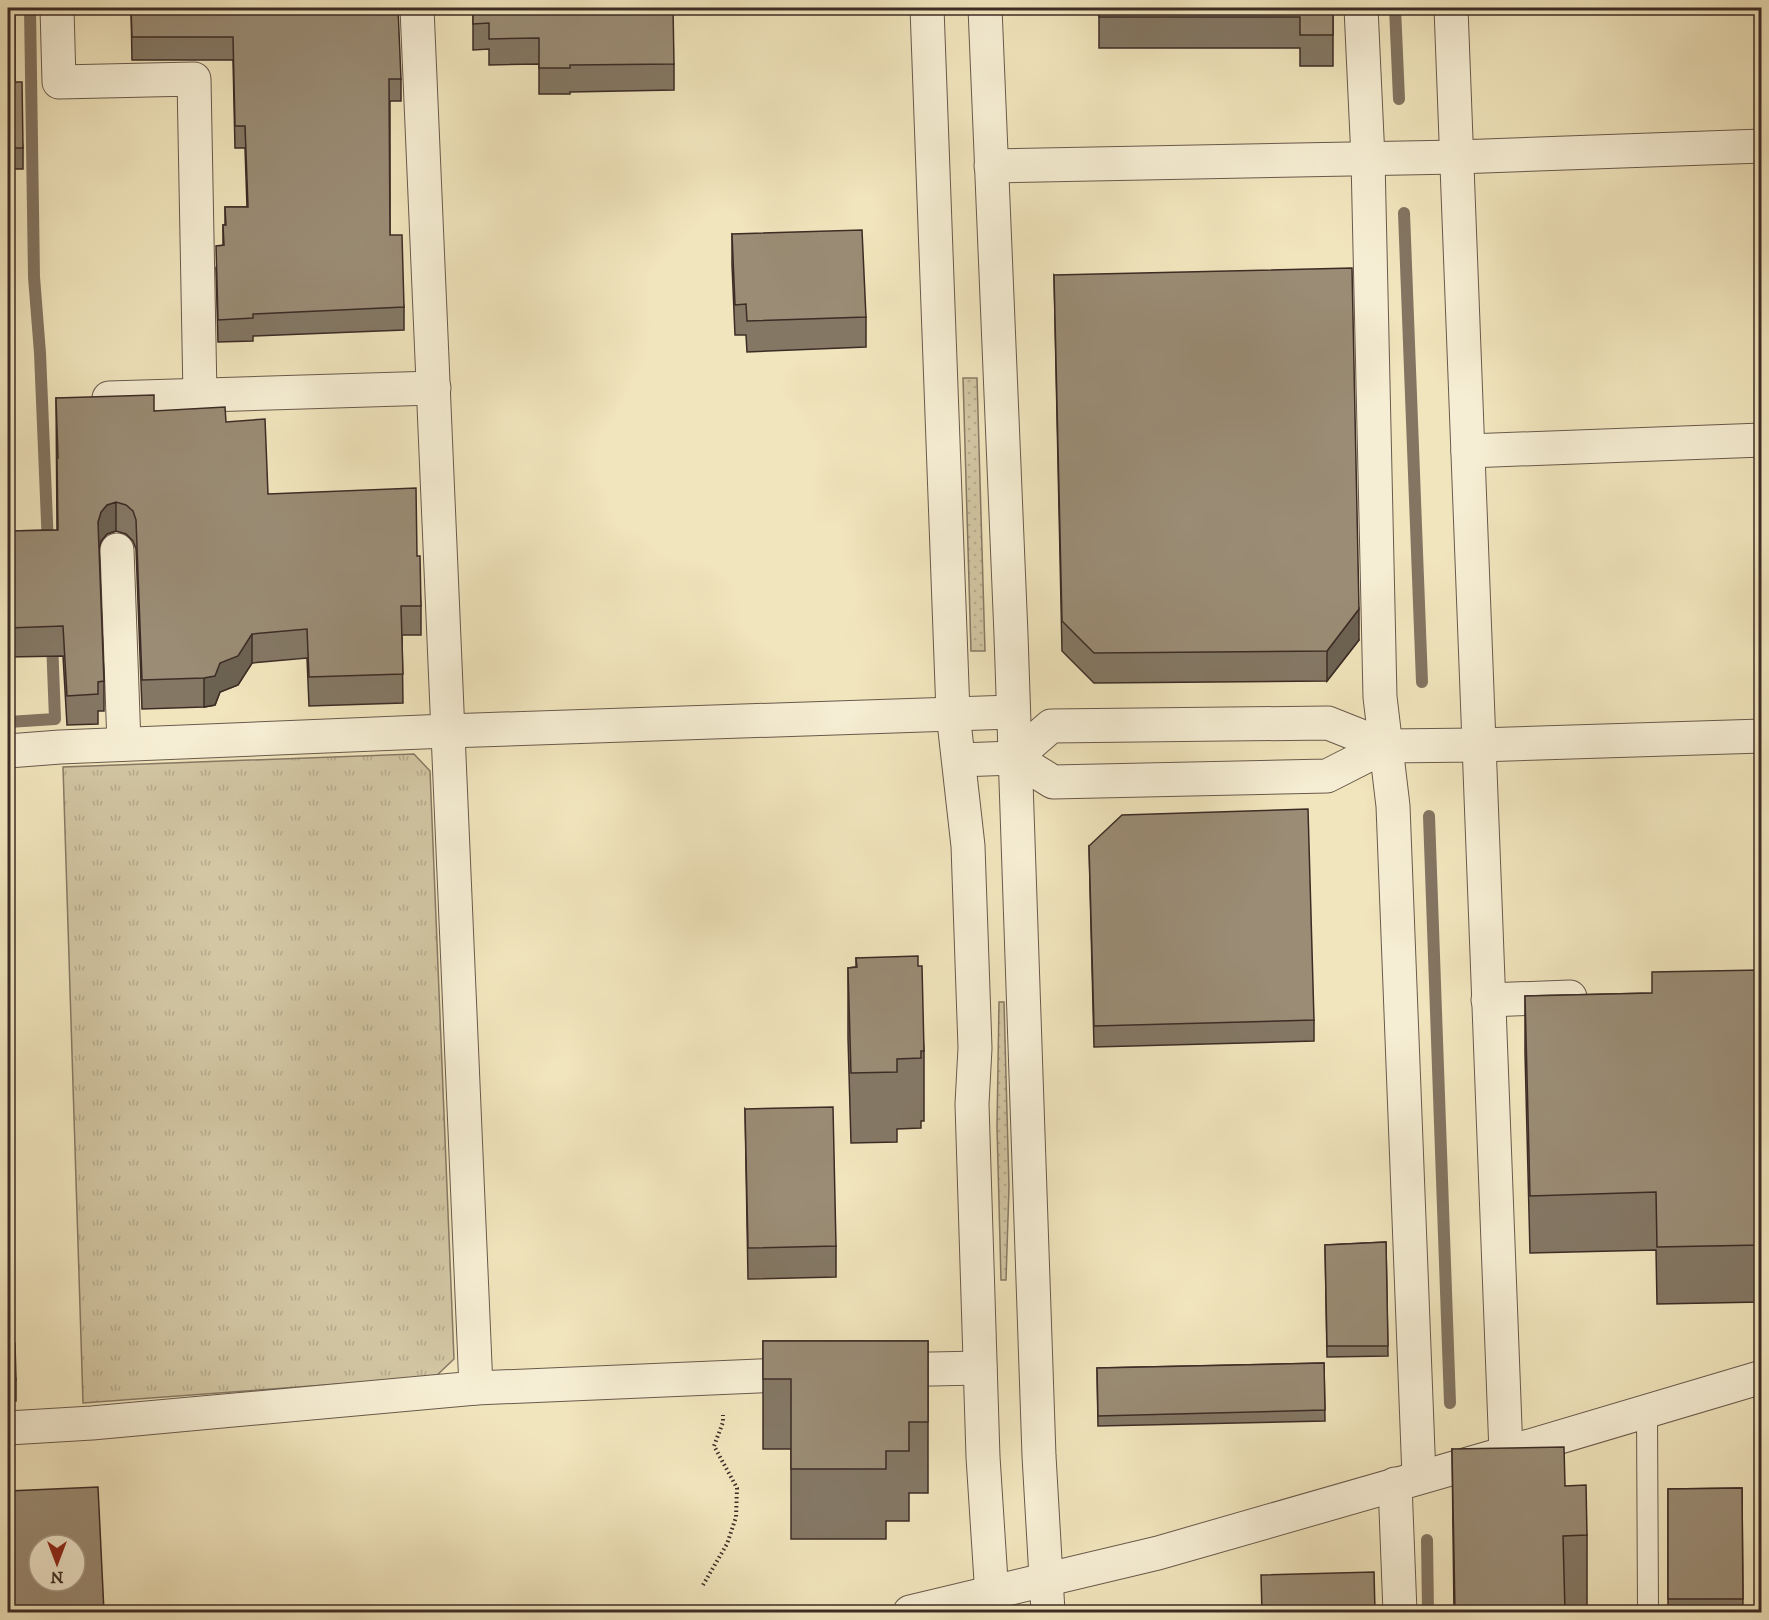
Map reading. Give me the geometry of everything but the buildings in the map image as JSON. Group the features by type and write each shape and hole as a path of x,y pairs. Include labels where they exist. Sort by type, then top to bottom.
{"street":[{"path":"57,8 59,82 194,80 200,395"},
{"path":"417,8 476,1388"},
{"path":"927,8 953,713 969,846 975,1048 972,1104 980,1368 983,1457 993,1603"},
{"path":"985,8 1039,1465 1048,1612"},
{"path":"1361,8 1368,159 1380,697 1393,806 1407,1481 1400,1612"},
{"path":"1451,8 1506,1453"},
{"path":"991,166 1457,157 1761,146"},
{"path":"82,399 434,388"},
{"path":"1468,451 1761,440"},
{"path":"117,550 124,744"},
{"path":"8,751 447,731 1012,712"},
{"path":"1014,758 1051,726 1328,723 1386,746 1478,746 1761,736"},
{"path":"959,760 1014,758 1053,782 1327,776 1386,746"},
{"path":"1488,1000 1595,996"},
{"path":"8,1428 92,1423 476,1388 980,1368"},
{"path":"910,1612 993,1603 1046,1579 1158,1553 1761,1377"}],"lane":[{"path":"1647,1411 1648,1612"}],"path":[{"path":"704,1585 727,1545 736,1517 737,1488 714,1446 723,1422 723,1412 718,1403 722,1377"}],"green space":[{"path":"963,378 977,378 985,651 971,651"},
{"path":"414,754 430,771 454,1359 435,1377 83,1403 63,767"},
{"path":"999,1002 1004,1002 1009,1187 1006,1280 1001,1280 997,1127"}],"waterway":[{"path":"30,8 34,277 40,353 48,546"},
{"path":"1395,8 1399,99"},
{"path":"1404,213 1422,682"},
{"path":"8,722 55,719 52,641"},
{"path":"1429,816 1450,1403"},
{"path":"1427,1540 1428,1612"}]}
